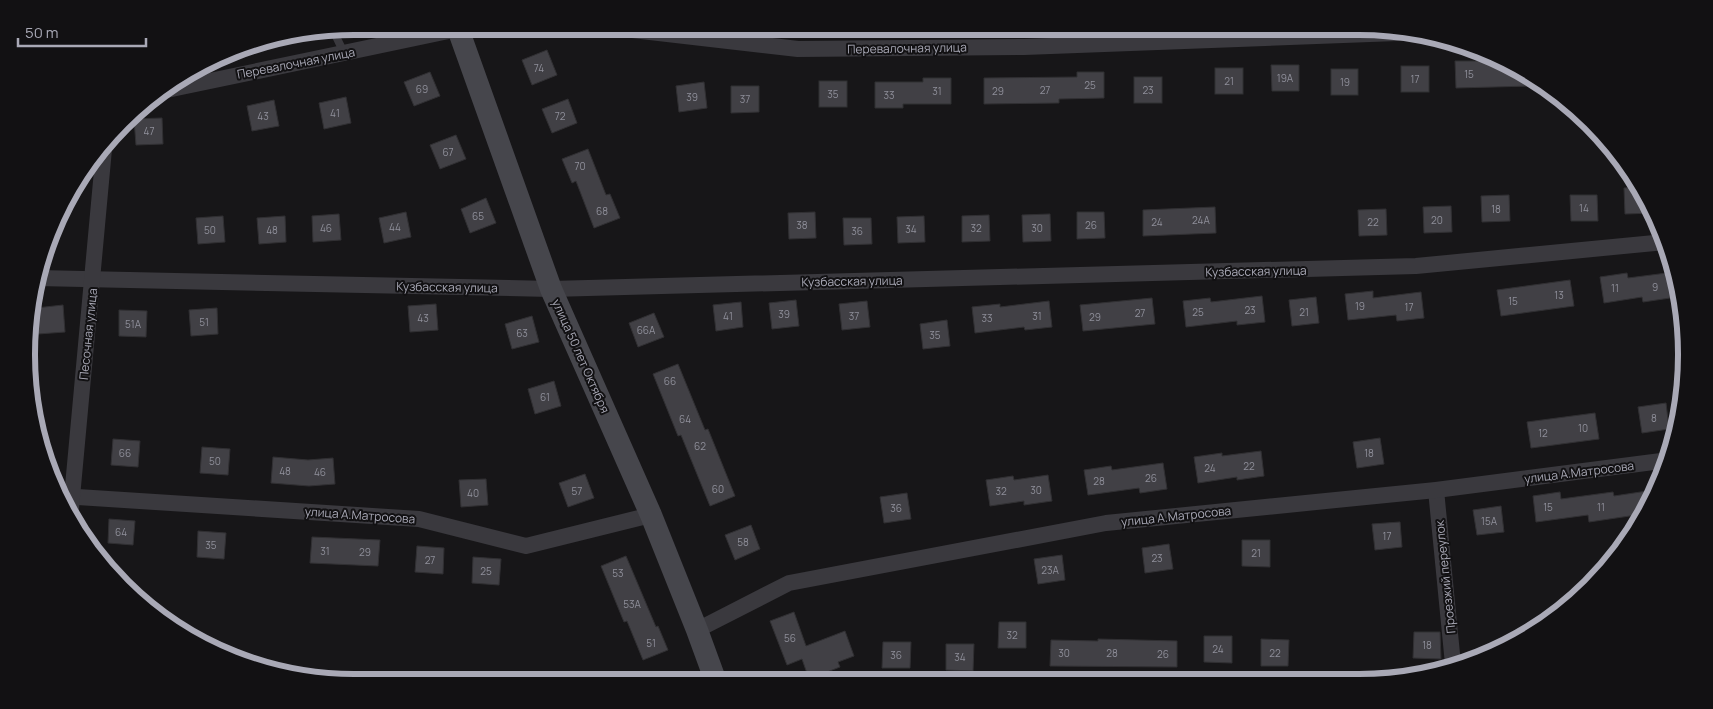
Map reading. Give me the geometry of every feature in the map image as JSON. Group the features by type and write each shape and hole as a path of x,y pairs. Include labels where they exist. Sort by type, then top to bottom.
{"main road":[{"name":"улица 50 лет Октября","path":"460,35 551,289 651,515 713,674"}],"street":[{"name":"Перевалочная улица","path":"180,87 427,35"},
{"name":"Перевалочная улица","path":"676,35 798,49 1024,47 1322,35"},
{"name":"Песочная улица","path":"67,494 93,279 103,157"},
{"name":"Кузбасская улица","path":"44,278 551,289 1416,266 1658,243"},
{"name":"улица А.Матросова","path":"697,630 789,583 1106,523 1436,490 1660,461"},
{"name":"Проезжий переулок","path":"1436,490 1454,659"},
{"name":"улица А.Матросова","path":"68,496 420,519 526,546 651,515"}],"lane":[{"path":"336,36 344,54"}],"building":[{"path":"547,50 557,75 532,85 522,60"},
{"path":"1455,61 1485,61 1531,86 1531,86 1456,88"},
{"path":"1271,65 1299,65 1299,91 1272,91"},
{"path":"1401,66 1429,66 1429,92 1401,92"},
{"path":"1215,68 1243,68 1243,94 1215,94"},
{"path":"1331,69 1358,69 1358,95 1331,95"},
{"path":"430,72 440,96 414,106 404,82"},
{"path":"1077,72 1104,72 1104,98 1059,99 1059,103 984,104 984,78 1077,77"},
{"path":"1134,77 1162,77 1162,103 1134,103"},
{"path":"923,78 951,78 951,104 903,104 903,108 875,108 875,82 923,82"},
{"path":"819,81 847,81 847,107 819,107"},
{"path":"704,82 707,108 679,112 676,86"},
{"path":"731,86 759,86 759,112 731,113"},
{"path":"346,97 351,123 324,129 319,103"},
{"path":"568,99 577,123 552,133 542,109"},
{"path":"274,100 279,126 252,131 247,106"},
{"path":"162,118 163,144 136,145 134,124 139,119"},
{"path":"456,135 466,159 440,169 430,145"},
{"path":"588,149 606,195 610,194 620,218 594,228 576,181 572,183 562,159"},
{"path":"1624,188 1630,188 1645,213 1625,214"},
{"path":"1509,195 1510,221 1482,222 1481,196"},
{"path":"1570,195 1597,195 1598,221 1571,221"},
{"path":"486,198 496,223 470,233 461,209"},
{"path":"1451,206 1452,232 1424,233 1423,207"},
{"path":"1215,207 1216,233 1143,236 1143,210"},
{"path":"1386,209 1387,235 1359,236 1358,210"},
{"path":"406,212 411,237 384,243 379,218"},
{"path":"815,212 816,238 789,239 788,213"},
{"path":"1077,212 1104,212 1105,238 1077,239"},
{"path":"339,214 341,240 313,242 312,216"},
{"path":"1050,214 1051,241 1023,242 1022,215"},
{"path":"989,215 990,241 962,242 962,216"},
{"path":"223,216 225,242 198,244 196,218"},
{"path":"285,216 286,242 259,244 257,218"},
{"path":"924,216 925,242 898,243 897,217"},
{"path":"843,218 871,218 872,244 844,245"},
{"path":"1627,273 1628,278 1667,273 1670,298 1643,302 1642,297 1604,303 1600,277"},
{"path":"1570,280 1574,306 1501,316 1497,290"},
{"path":"1373,291 1373,298 1421,292 1424,318 1397,321 1396,315 1348,320 1345,294"},
{"path":"1262,296 1265,322 1237,325 1237,321 1186,327 1183,301 1210,298 1211,302"},
{"path":"1316,297 1319,323 1292,326 1289,300"},
{"path":"1152,298 1155,324 1083,331 1080,305"},
{"path":"796,300 799,326 772,329 769,303"},
{"path":"867,301 870,327 842,330 839,304"},
{"path":"1049,301 1052,327 1025,330 1024,327 975,333 972,307 1000,304 1000,307"},
{"path":"741,302 743,327 716,331 713,305"},
{"path":"436,304 438,330 410,332 408,306"},
{"path":"63,305 65,332 38,334 39,308"},
{"path":"217,308 218,334 191,336 189,310"},
{"path":"119,310 147,311 146,337 119,336"},
{"path":"654,313 664,337 638,347 629,323"},
{"path":"532,316 539,342 512,349 505,324"},
{"path":"947,320 950,346 923,349 920,324"},
{"path":"678,364 705,430 708,429 735,496 710,506 681,435 678,436 653,374"},
{"path":"554,381 561,406 535,414 528,389"},
{"path":"1666,403 1669,429 1642,433 1638,407"},
{"path":"1595,413 1599,439 1531,448 1527,422"},
{"path":"1380,438 1384,464 1357,468 1353,442"},
{"path":"113,439 140,441 138,467 111,465"},
{"path":"202,447 230,449 228,475 200,473"},
{"path":"1261,451 1264,476 1237,480 1237,477 1198,483 1194,457 1222,453 1222,456"},
{"path":"273,457 308,460 333,458 335,484 309,486 271,483"},
{"path":"1163,463 1167,489 1140,493 1139,488 1088,495 1084,470 1111,466 1112,470"},
{"path":"585,474 594,498 568,507 559,483"},
{"path":"1048,475 1052,501 1024,505 1024,501 990,506 986,480 1013,476 1014,480"},
{"path":"486,479 488,505 461,507 459,480"},
{"path":"1647,491 1634,515 1589,522 1588,515 1536,522 1533,496 1560,492 1561,499 1613,492 1614,496"},
{"path":"907,493 911,519 884,523 880,497"},
{"path":"1501,506 1504,532 1477,535 1473,510"},
{"path":"109,519 135,521 133,545 108,543"},
{"path":"1400,522 1402,547 1375,550 1372,524"},
{"path":"751,525 760,549 735,560 725,535"},
{"path":"198,531 226,533 224,559 197,557"},
{"path":"312,537 380,540 378,566 310,563"},
{"path":"1242,540 1270,540 1270,567 1242,566"},
{"path":"1169,544 1173,569 1145,573 1142,548"},
{"path":"417,546 444,548 443,574 415,572"},
{"path":"1062,555 1065,580 1038,584 1034,559"},
{"path":"626,556 656,627 658,626 668,650 643,660 627,621 624,622 601,566"},
{"path":"473,557 501,559 499,585 472,583"},
{"path":"794,612 806,646 845,631 854,656 838,662 840,667 822,674 807,674 802,659 787,665 770,621"},
{"path":"999,622 1026,622 1026,648 998,648"},
{"path":"1414,632 1440,632 1441,659 1413,658"},
{"path":"1204,636 1232,636 1232,663 1204,662"},
{"path":"1098,639 1177,641 1177,667 1050,666 1051,640 1098,641"},
{"path":"1261,639 1289,640 1288,666 1261,666"},
{"path":"883,642 911,642 910,668 882,668"},
{"path":"946,644 974,644 973,671 946,670"}]}
